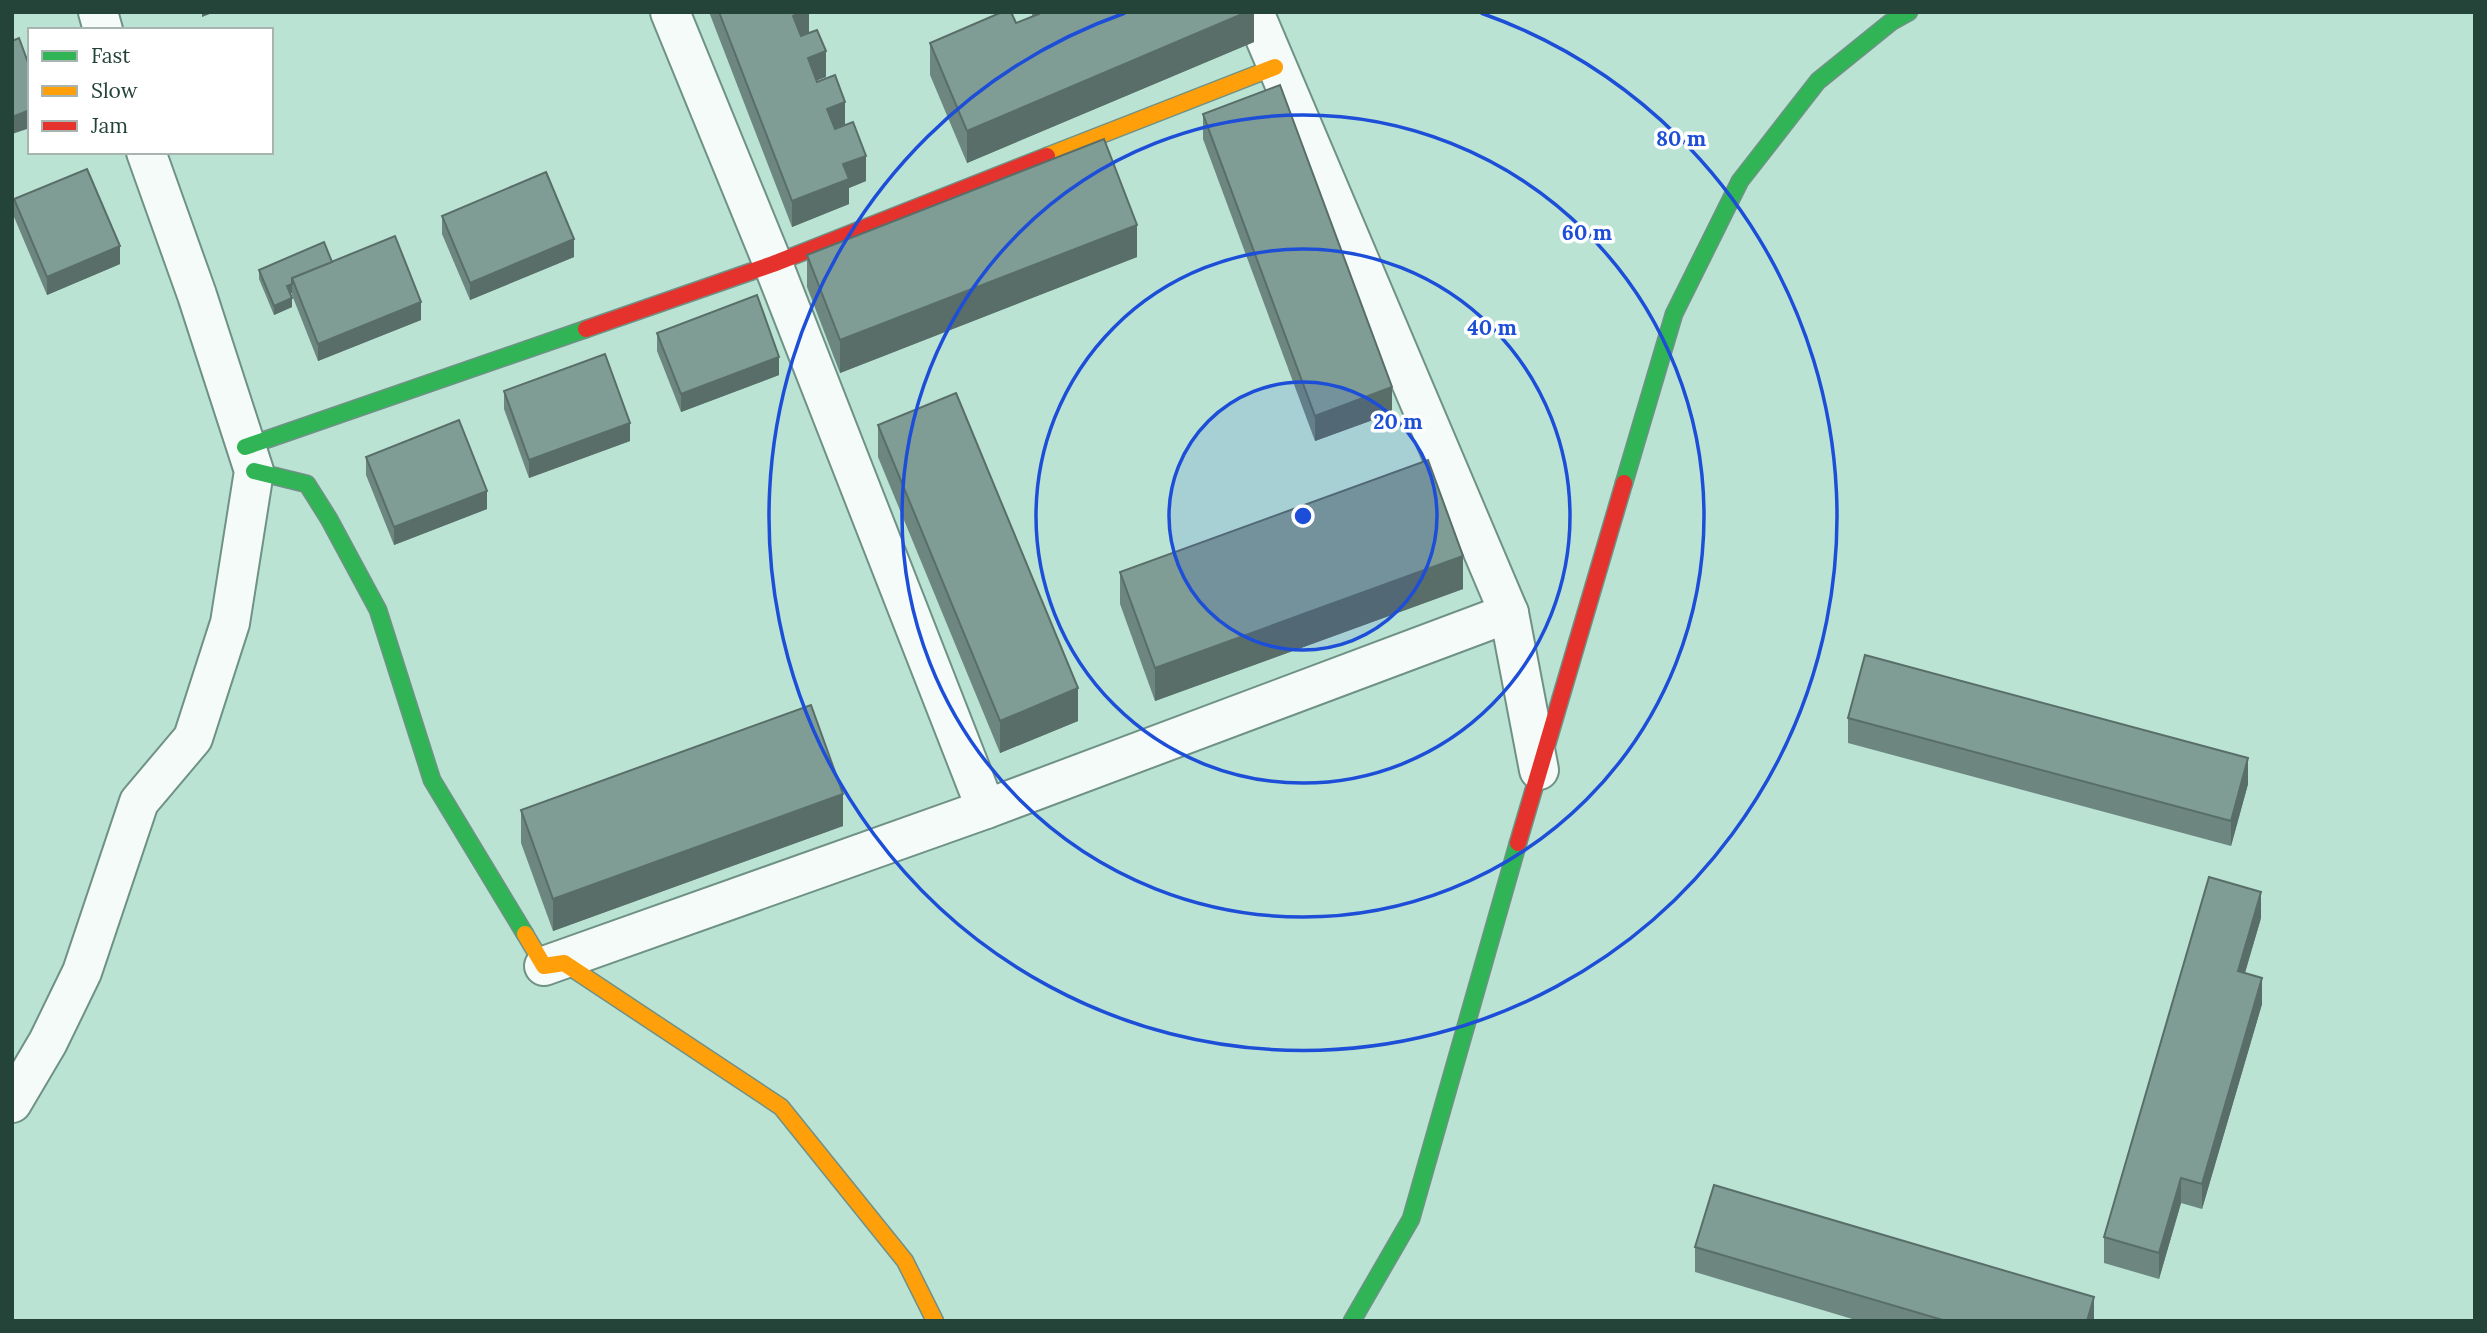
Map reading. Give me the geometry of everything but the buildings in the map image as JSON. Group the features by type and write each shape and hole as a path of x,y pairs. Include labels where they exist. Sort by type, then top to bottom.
{"street":[{"path":"670,12 773,264 986,809"},
{"path":"1254,12 1509,613 1539,770"},
{"path":"1352,1321 1412,1219 1539,770 1674,314 1740,181 1818,82 1891,22 1909,12"},
{"path":"249,459 773,264 1275,66"},
{"path":"12,1103 48,1042 82,972 139,802 193,738 230,623 249,459 197,295 147,154"},
{"path":"249,459 307,484 329,519 378,610 432,780 544,966"},
{"path":"544,966 986,809 1509,613"},
{"path":"544,966 564,963 781,1107 905,1261 935,1321"}],"traffic: fast":[{"path":"1624,483 1674,314 1740,181 1818,81 1891,22 1909,12"},
{"path":"245,447 586,329"},
{"path":"254,471 307,484 329,519 378,610 432,780 525,934"},
{"path":"1352,1321 1411,1219 1518,843"}],"traffic: slow":[{"path":"1047,156 1275,67"},
{"path":"525,934 544,966 564,963 781,1107 905,1261 935,1321"}],"traffic: jam":[{"path":"586,329 773,264 1047,156"},
{"path":"1518,843 1624,483"}]}
